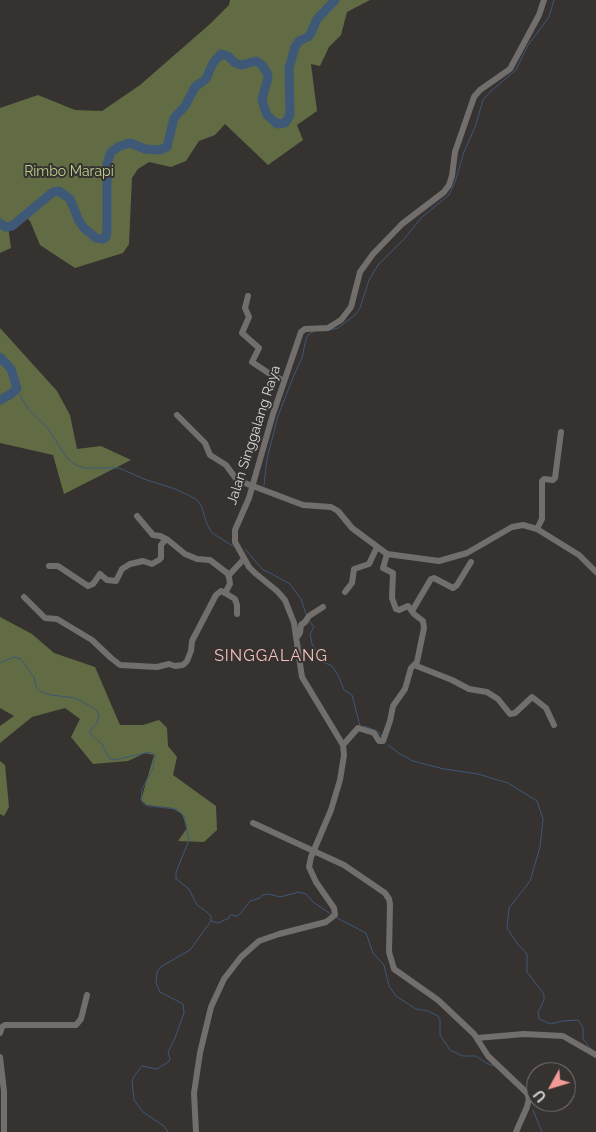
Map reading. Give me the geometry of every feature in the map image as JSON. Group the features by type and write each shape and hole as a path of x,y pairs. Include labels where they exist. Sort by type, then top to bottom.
{"street":[{"name":"Jalan Singgalang Raya","path":"343,745 302,677 298,664 297,637 291,613 285,600 278,590 255,573 244,559 235,542 234,534 253,486 284,380 302,331 305,329 328,328 341,320 351,307 360,272 373,254 402,224 434,201 449,185 455,152 474,97 480,90 510,69 539,15 544,0"},
{"path":"248,296 245,308 249,317 242,333 259,348 252,362 270,374 284,380"},
{"path":"177,415 205,443 210,455 226,465 236,479 303,505 331,507 338,511 352,528 387,554 439,561 470,551 512,527 523,525 537,529 579,555 596,572"},
{"path":"537,529 541,525 542,519 542,481 555,478 561,432"},
{"path":"137,516 151,534 166,539 183,553 210,560 228,575 230,584 225,593"},
{"path":"49,566 58,566 88,586 93,584 100,574 107,580 115,581 122,569 130,564 143,561 152,564 159,560 161,558 161,545 166,539"},
{"path":"345,592 352,583 354,569 369,564 377,547"},
{"path":"196,1132 194,1093 200,1054 211,1007 224,979 241,957 259,942 279,934 326,922 335,915 334,908 311,874 309,867 313,852 331,810 340,780 343,767 343,745 358,728 374,733 378,741 382,740 390,721 393,706 405,689 411,668 417,662 424,626 423,620 408,606 399,610 396,609 392,598 393,574 383,568 387,554"},
{"path":"228,575 244,559"},
{"path":"412,611 431,579 434,578 453,588 457,585 460,576 470,562"},
{"path":"24,597 45,618 57,619 92,640 120,665 157,667 166,664 183,665 190,656 192,640 216,595 221,591 235,599 237,614"},
{"path":"297,637 300,633 301,625 308,617 323,607"},
{"path":"414,666 452,680 469,689 487,692 498,699 510,714 515,713 532,696 546,708 554,725"},
{"path":"253,823 344,865 385,893 390,904 389,952 394,969 438,1000 477,1038 488,1056 527,1093 527,1107 516,1132"},
{"path":"0,1033 2,1027 5,1026 76,1025 81,1019 87,995"},
{"path":"477,1038 524,1034 563,1036 596,1055"},
{"path":"0,1057 4,1092 4,1132"}],"green space":[{"name":"Rimbo Marapi","path":"230,0 370,0 347,12 341,35 329,47 320,66 311,64 317,111 297,125 303,140 268,165 225,124 215,135 199,141 186,161 171,167 149,162 138,169 132,178 129,244 123,253 75,268 40,245 30,221 21,213 8,225 11,248 0,253 0,108 38,95 75,110 102,111 140,85 210,24 229,5"},
{"path":"0,328 57,391 70,415 77,449 101,446 131,460 64,494 53,455 0,443"},
{"path":"0,617 32,634 54,653 95,667 120,725 143,725 159,720 167,728 168,746 177,757 173,775 216,806 217,830 204,842 178,841 187,828 182,814 172,808 147,805 141,800 154,755 145,753 128,761 93,764 71,737 80,719 65,708 32,717 0,743 0,726 14,716 0,708"},
{"path":"0,761 5,765 9,807 4,816 0,814"}],"waterway":[{"path":"0,223 5,227 12,226 53,192 59,191 70,199 84,228 96,238 103,239 106,237 107,164 111,152 120,146 130,143 145,149 160,150 167,147 174,118 185,106 195,87 206,79 213,63 221,54 242,65 256,61 262,65 268,78 262,99 267,115 277,124 285,123 290,115 289,68 295,47 299,41 308,37 317,19 335,0"},
{"path":"325,331 338,328 356,314 360,308 369,280 378,265 404,239 422,217 449,195 475,127 483,100 516,70 528,45 549,17 554,0"},
{"path":"264,485 267,459 278,416 302,358 306,339 314,331"},
{"path":"0,357 11,369 17,388 0,400"},
{"path":"16,389 29,410 47,427 67,458 76,465 85,468 119,468 190,496 201,505 212,533 233,546"},
{"path":"245,549 263,570 290,584 301,599 306,614"},
{"path":"309,621 314,627 310,634 312,644 323,662 332,666 344,690 352,695 360,726"},
{"path":"0,663 14,657 21,659 34,677 36,687 40,691 51,695 75,698 94,708 99,716 96,724 89,732 102,744 109,758 114,760 150,752 155,755 153,768 142,789 141,800 148,806 176,809 184,816 189,840 176,872 176,879 189,889 197,905 211,916 211,921 218,923 229,918 230,915 235,917 240,914 250,901 260,898 262,895 269,894 280,897 299,892 306,894 313,902 332,915"},
{"path":"364,726 377,731 382,736"},
{"path":"388,745 413,761 444,769 478,774 508,783 537,801 543,819 540,847 530,881 509,908 507,928 527,954 527,972 544,994 544,1000 538,1013 539,1019 551,1024 578,1020 583,1028 583,1039 592,1050"},
{"path":"337,918 366,933 373,953 384,965 389,986 396,996 416,1009 428,1011 438,1016 440,1020 440,1035 450,1050 463,1056 476,1056 494,1066"},
{"path":"168,1132 164,1126 143,1112 134,1100 132,1081 142,1066 157,1069 168,1062 170,1059 168,1052 184,1013 183,1004 160,992 156,983 157,972 162,966 190,950 211,921"},
{"path":"534,1112 542,1132"}],"district":[{"name":"SINGGALANG","path":"271,656"}]}
